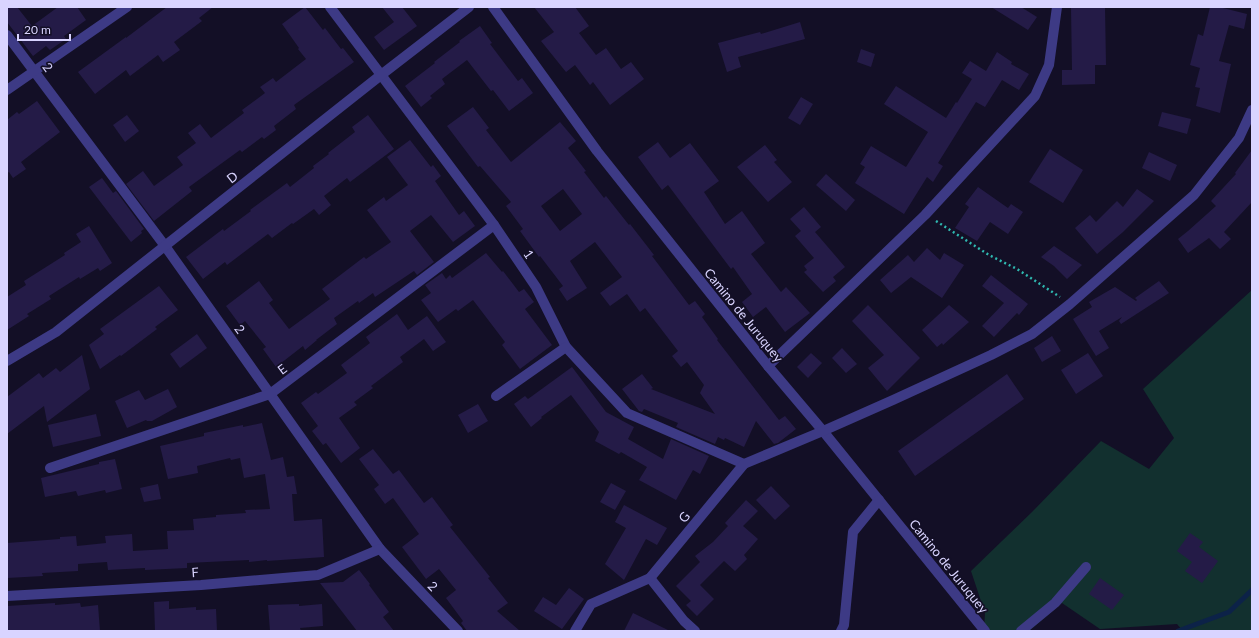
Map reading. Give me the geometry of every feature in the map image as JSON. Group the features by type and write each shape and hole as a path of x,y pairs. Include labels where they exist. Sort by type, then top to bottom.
{"street":[{"path":"7,90 127,7"},
{"name":"1","path":"330,7 494,225 536,287 566,347 627,413 744,464"},
{"name":"D","path":"7,361 56,332 469,7"},
{"name":"Camino de Juruquey","path":"493,7 597,151 768,366 986,631"},
{"path":"768,366 926,214 1034,96 1049,65 1056,7"},
{"name":"2","path":"7,35 166,246 380,548 458,631"},
{"name":"G","path":"575,631 591,604 650,578 744,464 823,431 1005,348 1032,334 1070,304 1194,195 1239,138 1252,110"},
{"name":"E","path":"50,468 270,394 494,225"},
{"path":"496,396 566,347"},
{"path":"841,631 844,625 853,532 879,500"},
{"name":"F","path":"7,596 201,585 318,575 380,548"},
{"path":"1021,631 1054,603 1086,567"},
{"path":"650,578 684,621 694,631"}],"path":[{"path":"926,214 989,255 1017,269 1070,304"}],"green space":[{"path":"1252,290 1252,631 1183,631 1177,624 1100,629 1062,603 1029,631 984,631 985,613 971,571 1033,511 1101,441 1149,469 1174,438 1143,389"}],"building":[{"path":"7,7 17,7 32,26 58,7 77,7 86,20 64,36 66,39 50,50 46,46 33,56 7,22"},
{"path":"167,7 213,7 199,18 202,21 174,42 180,50 163,62 158,55 130,76 126,70 95,94 78,72"},
{"path":"305,7 323,30 325,28 341,49 343,48 354,62 294,105 296,109 274,126 276,130 264,139 262,137 242,152 240,150 189,187 192,191 154,221 126,184 143,171 154,186 183,165 177,157 196,143 188,133 200,124 211,138 244,113 242,110 265,93 260,87 273,78 276,82 306,59 282,24"},
{"path":"382,7 402,7 417,26 384,50 374,37 394,22"},
{"path":"534,7 575,7 589,26 579,33 596,55 606,48 621,69 631,62 644,79 610,105 593,82 590,85 575,65 566,72 541,41 554,32"},
{"path":"991,7 1021,7 1037,17 1028,30"},
{"path":"1105,7 1106,65 1095,65 1095,84 1062,85 1062,70 1072,70 1071,8"},
{"path":"1210,7 1219,7 1247,14 1244,29 1229,25 1219,61 1231,64 1220,113 1196,106 1200,88 1195,87 1200,68 1190,65 1198,34 1203,36"},
{"path":"800,22 805,39 738,57 741,67 727,72 718,43 760,32 761,34"},
{"path":"480,26 492,43 490,44 518,81 522,78 533,93 509,111 467,60 442,79 445,84 430,96 432,98 421,107 405,86 435,63 434,62 460,42 459,41"},
{"path":"861,49 875,54 871,67 857,62"},
{"path":"997,52 1012,62 1011,64 1029,74 1019,90 1002,80 985,107 976,102 938,163 943,166 933,182 927,177 904,214 855,183 865,167 860,164 871,146 906,167 928,132 884,104 896,86 946,118 972,79 962,73 970,61 986,71"},
{"path":"801,97 813,104 800,125 788,118"},
{"path":"37,101 60,132 21,162 26,169 13,178 9,172 7,173 7,120 17,112 19,114"},
{"path":"473,107 489,128 486,130 511,162 560,122 576,141 568,148 586,171 584,172 604,198 606,196 629,225 630,224 689,305 695,301 705,314 702,317 718,339 717,340 779,420 785,416 796,429 778,443 774,444 756,421 744,447 725,438 724,440 718,437 715,444 676,427 678,423 644,409 642,412 639,411 622,389 642,374 653,388 651,389 715,414 700,393 704,385 687,362 681,367 672,356 678,351 645,308 640,312 627,294 610,306 600,293 622,277 595,242 570,261 587,288 567,301 559,289 563,286 520,231 523,229 506,206 511,202 480,166 478,167 447,126","holes":["563,189 582,214 560,231 541,206"]},
{"path":"1162,112 1191,119 1187,134 1158,126"},
{"path":"127,115 139,131 125,142 113,125"},
{"path":"368,115 394,149 350,182 347,178 324,196 331,205 319,215 314,209 272,238 268,234 227,265 225,262 203,279 186,257 223,229 224,231 287,183 290,187 314,168 313,166 329,154 328,153 355,132 352,127"},
{"path":"410,140 431,167 433,165 441,176 435,181 459,215 464,211 475,226 453,242 431,215 410,231 434,262 417,275 414,271 375,297 373,293 359,303 358,301 334,318 337,324 305,350 303,346 276,367 263,349 266,347 245,321 240,325 226,306 259,281 273,300 269,303 289,329 330,299 322,289 364,257 366,259 391,242 367,210 384,197 386,201 408,185 387,157"},
{"path":"658,142 670,158 690,143 719,181 704,192 725,224 742,211 765,243 751,254 781,292 786,287 810,313 785,332 766,307 753,317 742,302 752,294 733,267 731,269 668,185 662,190 638,157"},
{"path":"765,145 777,160 774,162 792,182 768,202 737,167"},
{"path":"1050,149 1083,170 1063,203 1029,182"},
{"path":"1252,150 1252,202 1224,232 1231,239 1220,249 1209,238 1188,253 1178,239 1216,206 1211,201 1236,174 1235,173"},
{"path":"1149,152 1177,165 1170,181 1142,168"},
{"path":"826,174 855,200 846,211 816,185"},
{"path":"102,178 113,193 116,191 144,229 141,231 142,233 131,242 89,187"},
{"path":"978,187 1008,208 1011,204 1023,212 1008,234 990,222 977,241 955,228 969,207 965,204"},
{"path":"1137,189 1154,201 1123,232 1097,254 1075,228 1090,215 1096,222 1117,201 1123,207"},
{"path":"804,207 821,227 815,232 845,267 833,277 836,281 823,292 804,272 807,270 804,266 814,258 795,236 801,231 790,219"},
{"path":"89,226 112,263 100,271 98,268 80,279 79,277 49,296 51,299 27,314 29,316 7,330 7,297 26,285 24,281 65,255 64,253 81,242 76,234"},
{"path":"1054,246 1082,265 1067,279 1054,266 1041,257"},
{"path":"927,248 940,260 944,253 964,265 942,298 911,277 891,293 880,280 908,255 914,262"},
{"path":"486,253 502,272 503,271 519,292 524,289 534,302 525,309 552,345 520,369 502,345 505,342 473,300 458,311 456,309 438,322 421,300 431,293 425,285 442,273 446,279 450,275 452,278"},
{"path":"991,275 1028,304 1019,315 1017,313 994,337 982,326 1004,303 982,286"},
{"path":"1159,281 1169,293 1121,324 1119,321 1122,317 1099,331 1109,348 1096,356 1073,319 1092,307 1089,302 1115,287 1136,301 1137,300 1135,298"},
{"path":"159,286 178,310 155,327 157,329 121,356 120,355 100,369 89,345 104,334 100,329"},
{"path":"868,305 920,358 887,391 868,368 884,355 852,321"},
{"path":"949,305 969,322 943,345 942,343 937,347 922,330"},
{"path":"397,314 408,330 427,316 446,342 433,351 424,339 400,357 403,362 371,386 373,388 354,402 357,405 339,418 360,448 341,463 326,443 323,445 312,431 318,426 301,403 316,392 318,394 347,373 341,365 370,343 366,337"},
{"path":"197,334 207,348 180,368 170,354"},
{"path":"1052,336 1061,351 1042,362 1034,348"},
{"path":"842,348 857,364 846,373 832,358"},
{"path":"811,353 822,363 808,378 797,367"},
{"path":"1088,353 1103,376 1076,394 1061,370"},
{"path":"82,355 90,389 47,422 44,406 7,434 7,397 39,373 43,378 56,368 60,372"},
{"path":"572,367 606,412 634,427 628,439 663,459 671,439 709,456 700,474 693,470 676,500 639,480 647,467 621,452 619,454 595,441 599,432 571,395 541,417 542,418 531,427 514,404 525,396 528,399"},
{"path":"1007,374 1024,399 915,476 898,451"},
{"path":"168,389 177,407 152,421 146,420 127,428 115,401 139,390 145,400"},
{"path":"478,404 488,421 468,433 458,415"},
{"path":"96,414 101,436 53,447 48,425"},
{"path":"262,423 271,460 283,457 287,477 294,476 297,494 292,494 294,521 322,519 324,557 249,562 249,560 187,563 187,568 145,570 145,568 108,570 107,562 78,564 78,571 42,573 43,576 7,578 7,543 60,539 60,537 76,536 77,546 106,543 105,536 132,534 133,551 168,549 167,531 194,530 193,519 216,517 216,515 246,513 245,510 270,509 265,474 244,478 240,458 231,460 230,458 197,466 198,473 168,479 160,446 204,436 204,433 243,425 243,427"},
{"path":"373,449 393,474 399,470 424,503 432,497 453,525 450,527 490,577 488,578 508,603 497,611 520,631 467,631 461,623 463,621 446,598 456,590 439,569 426,579 402,547 419,534 393,498 385,504 374,489 379,485 359,459"},
{"path":"115,459 122,489 106,493 105,490 78,496 76,491 45,497 41,478"},
{"path":"611,483 626,491 615,510 600,502"},
{"path":"158,484 161,499 144,502 140,488"},
{"path":"771,486 790,506 775,520 756,500"},
{"path":"746,500 758,511 743,526 758,539 744,555 747,559 735,571 724,561 700,585 714,599 697,616 686,605 691,601 676,586 700,562 695,556 713,542 728,526 725,523"},
{"path":"624,505 667,528 657,545 646,539 624,580 605,564 626,528 615,522"},
{"path":"1190,533 1203,542 1199,547 1218,561 1202,583 1185,571 1192,562 1177,551"},
{"path":"359,570 389,612 383,617 394,631 357,631 320,583 343,582"},
{"path":"1100,578 1124,595 1112,610 1089,594"},
{"path":"569,588 584,599 562,629 534,611 543,597 556,605"},
{"path":"169,601 169,609 196,607 196,610 216,609 217,631 155,631 154,602"},
{"path":"55,603 55,605 80,603 81,607 98,605 100,631 7,631 7,606"},
{"path":"299,604 299,606 322,604 323,626 300,628 301,631 270,631 268,605"},
{"path":"633,613 670,631 624,631"}],"waterway":[{"path":"1178,631 1229,612 1252,590"}]}
